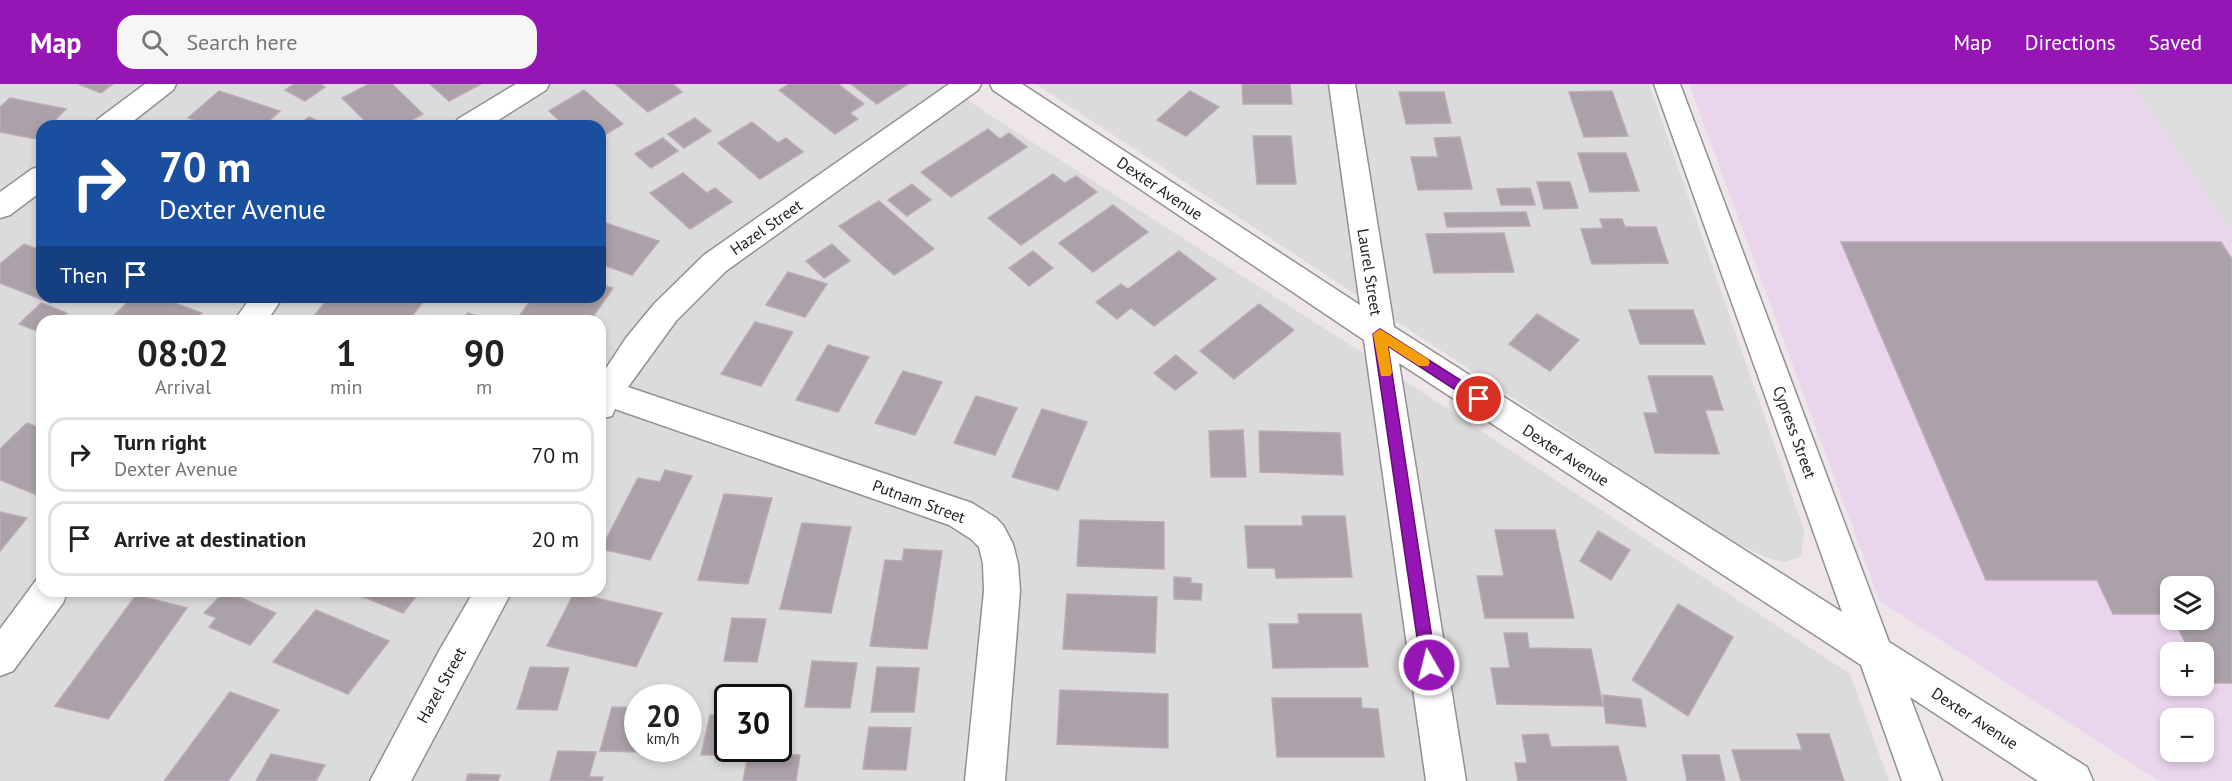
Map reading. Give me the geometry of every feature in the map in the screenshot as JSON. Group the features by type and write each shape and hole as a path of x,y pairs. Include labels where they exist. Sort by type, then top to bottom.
{"street":[{"path":"116,120 163,84"},
{"path":"478,120 536,84"},
{"name":"Hazel Street","path":"606,396 652,325 684,289 715,263 968,84"},
{"name":"Dexter Avenue","path":"1003,84 1380,334 2073,781"},
{"name":"Laurel Street","path":"1341,84 1446,781"},
{"name":"Cypress Street","path":"1667,84 1922,781"},
{"path":"0,207 36,180"},
{"name":"Putnam Street","path":"606,400 960,514 982,525 996,542 1002,564 1002,591 985,781"},
{"path":"0,659 46,597"},
{"name":"Hazel Street","path":"390,781 452,663 490,597"}],"shaded area":[{"path":"0,84 946,84 988,114 1355,348 1850,674 1889,781 0,781"},
{"path":"1036,84 1649,84 1804,530 1801,557 1783,562 1765,557 1721,535"},
{"path":"1689,84 2232,84 2232,781 2159,781 1880,601"},
{"path":"2134,84 2232,84 2232,231"}],"building":[{"path":"78,84 113,84 101,93"},
{"path":"294,84 320,84 325,87 305,101 285,90"},
{"path":"369,84 392,84 423,114 412,120 364,120 342,98"},
{"path":"430,84 481,84 449,101"},
{"path":"615,84 673,84 682,92 648,112"},
{"path":"789,84 838,84 864,104 850,113 858,119 835,134 779,90"},
{"path":"851,84 908,84 877,104"},
{"path":"1242,84 1290,84 1292,104 1243,104"},
{"path":"584,90 623,124 606,134 606,120 559,120 549,111"},
{"path":"219,91 280,111 270,120 194,120 188,118"},
{"path":"1190,91 1219,107 1186,136 1157,120"},
{"path":"1612,91 1628,136 1584,137 1569,92"},
{"path":"1399,92 1444,92 1451,123 1406,124"},
{"path":"10,98 66,109 55,120 36,120 36,139 0,132 0,107"},
{"path":"695,118 711,131 684,148 668,134"},
{"path":"752,122 778,143 786,138 803,152 760,179 718,143"},
{"path":"988,129 1000,139 1009,133 1027,147 951,197 921,172"},
{"path":"1253,136 1291,136 1296,184 1257,184"},
{"path":"1460,137 1472,189 1418,190 1411,157 1438,157 1434,138"},
{"path":"663,138 678,151 651,168 635,154"},
{"path":"1578,153 1626,153 1639,191 1590,192"},
{"path":"683,173 707,193 715,188 732,202 690,229 650,193"},
{"path":"1053,174 1065,183 1076,176 1097,192 1021,245 988,218"},
{"path":"1537,182 1570,182 1578,208 1544,209"},
{"path":"912,184 931,200 907,216 888,200"},
{"path":"1530,188 1535,205 1501,205 1497,189"},
{"path":"879,201 934,249 894,275 839,226"},
{"path":"1113,205 1148,232 1093,272 1059,243"},
{"path":"1526,212 1530,226 1447,227 1444,213"},
{"path":"1600,219 1622,219 1625,227 1656,227 1668,263 1592,264 1581,229 1603,228"},
{"path":"606,223 659,241 632,275 606,266"},
{"path":"1504,233 1514,272 1434,273 1426,234"},
{"path":"1841,242 2221,242 2232,259 2232,683 2214,683 2214,642 2185,642 2179,630 2214,630 2214,576 2160,576 2160,614 2113,614 2097,580 1986,580"},
{"path":"24,244 36,249 36,297 0,283 0,264"},
{"path":"832,244 850,261 824,278 806,261"},
{"path":"1033,251 1053,268 1029,286 1009,268"},
{"path":"1179,251 1216,279 1154,326 1131,308 1117,319 1096,302 1121,284 1128,289"},
{"path":"788,272 827,284 805,317 766,305"},
{"path":"606,286 613,288 606,298"},
{"path":"41,303 67,313 65,315 36,315 36,331 19,324"},
{"path":"127,303 174,303 202,313 200,315 114,315"},
{"path":"324,303 422,303 413,315 315,315"},
{"path":"529,303 603,303 594,315 520,315"},
{"path":"1259,304 1294,330 1234,379 1200,351"},
{"path":"1629,310 1693,310 1705,344 1640,344"},
{"path":"1537,314 1579,340 1550,371 1509,344"},
{"path":"755,322 793,332 761,386 721,374"},
{"path":"828,345 869,357 838,412 796,400"},
{"path":"1176,355 1197,373 1175,390 1154,373"},
{"path":"903,371 942,382 915,435 875,423"},
{"path":"1648,376 1712,376 1723,410 1705,410 1719,454 1655,453 1644,413 1658,413"},
{"path":"976,396 1017,408 995,455 954,443"},
{"path":"1042,409 1087,422 1058,490 1012,477"},
{"path":"27,423 36,427 36,495 0,480 0,449"},
{"path":"1243,430 1246,477 1211,477 1209,431"},
{"path":"1259,431 1340,433 1343,475 1260,472"},
{"path":"665,470 692,476 650,560 606,550 606,539 638,478 660,482"},
{"path":"724,494 772,498 748,584 698,580"},
{"path":"0,512 27,518 0,551"},
{"path":"1302,516 1345,516 1352,577 1276,578 1275,568 1248,568 1245,526 1303,526"},
{"path":"1080,520 1164,522 1164,569 1077,566"},
{"path":"802,523 851,527 831,613 780,609"},
{"path":"1495,530 1555,530 1574,618 1485,618 1477,576 1504,576"},
{"path":"1598,531 1630,550 1611,580 1580,561"},
{"path":"904,549 942,551 927,649 870,646 885,560 902,561"},
{"path":"1174,577 1191,578 1191,583 1202,584 1201,600 1174,599"},
{"path":"1067,594 1157,597 1155,653 1063,649"},
{"path":"135,597 144,597 187,608 108,719 55,706"},
{"path":"219,597 239,597 276,613 250,645 209,627 216,618 204,613"},
{"path":"364,597 415,597 403,613"},
{"path":"572,597 592,597 662,613 636,667 547,646"},
{"path":"1678,604 1733,637 1688,716 1632,680"},
{"path":"316,610 389,641 348,694 273,662"},
{"path":"1298,614 1361,614 1368,667 1273,668 1269,624 1299,624"},
{"path":"732,618 766,619 757,662 724,661"},
{"path":"1504,633 1527,633 1529,648 1591,649 1603,706 1497,704 1491,668 1510,668"},
{"path":"812,661 857,663 850,708 805,707"},
{"path":"530,667 569,668 557,710 517,709"},
{"path":"877,667 919,668 914,712 871,712"},
{"path":"1060,690 1168,694 1168,748 1057,744"},
{"path":"230,692 279,710 228,781 164,781"},
{"path":"1603,695 1641,699 1646,727 1606,723"},
{"path":"1272,698 1361,698 1362,708 1378,709 1384,757 1277,757"},
{"path":"612,707 624,707 624,752 600,751"},
{"path":"710,715 714,715 714,755 702,755"},
{"path":"869,727 911,728 906,770 863,769"},
{"path":"1548,734 1551,747 1618,746 1627,781 1518,781 1515,763 1527,763 1522,735"},
{"path":"1797,734 1829,734 1844,781 1741,781 1732,750 1802,750"},
{"path":"558,751 596,752 589,777 603,777 602,781 550,781"},
{"path":"271,754 325,765 316,781 256,781"},
{"path":"792,755 800,755 796,781 743,781 747,762 792,762"},
{"path":"1682,755 1719,755 1725,781 1687,781"},
{"path":"468,774 500,775 498,781 466,781"}],"slow traffic":[{"path":"1385,373 1380,334 1423,362"}],"route":[{"path":"1429,665 1380,334 1479,399"}]}
